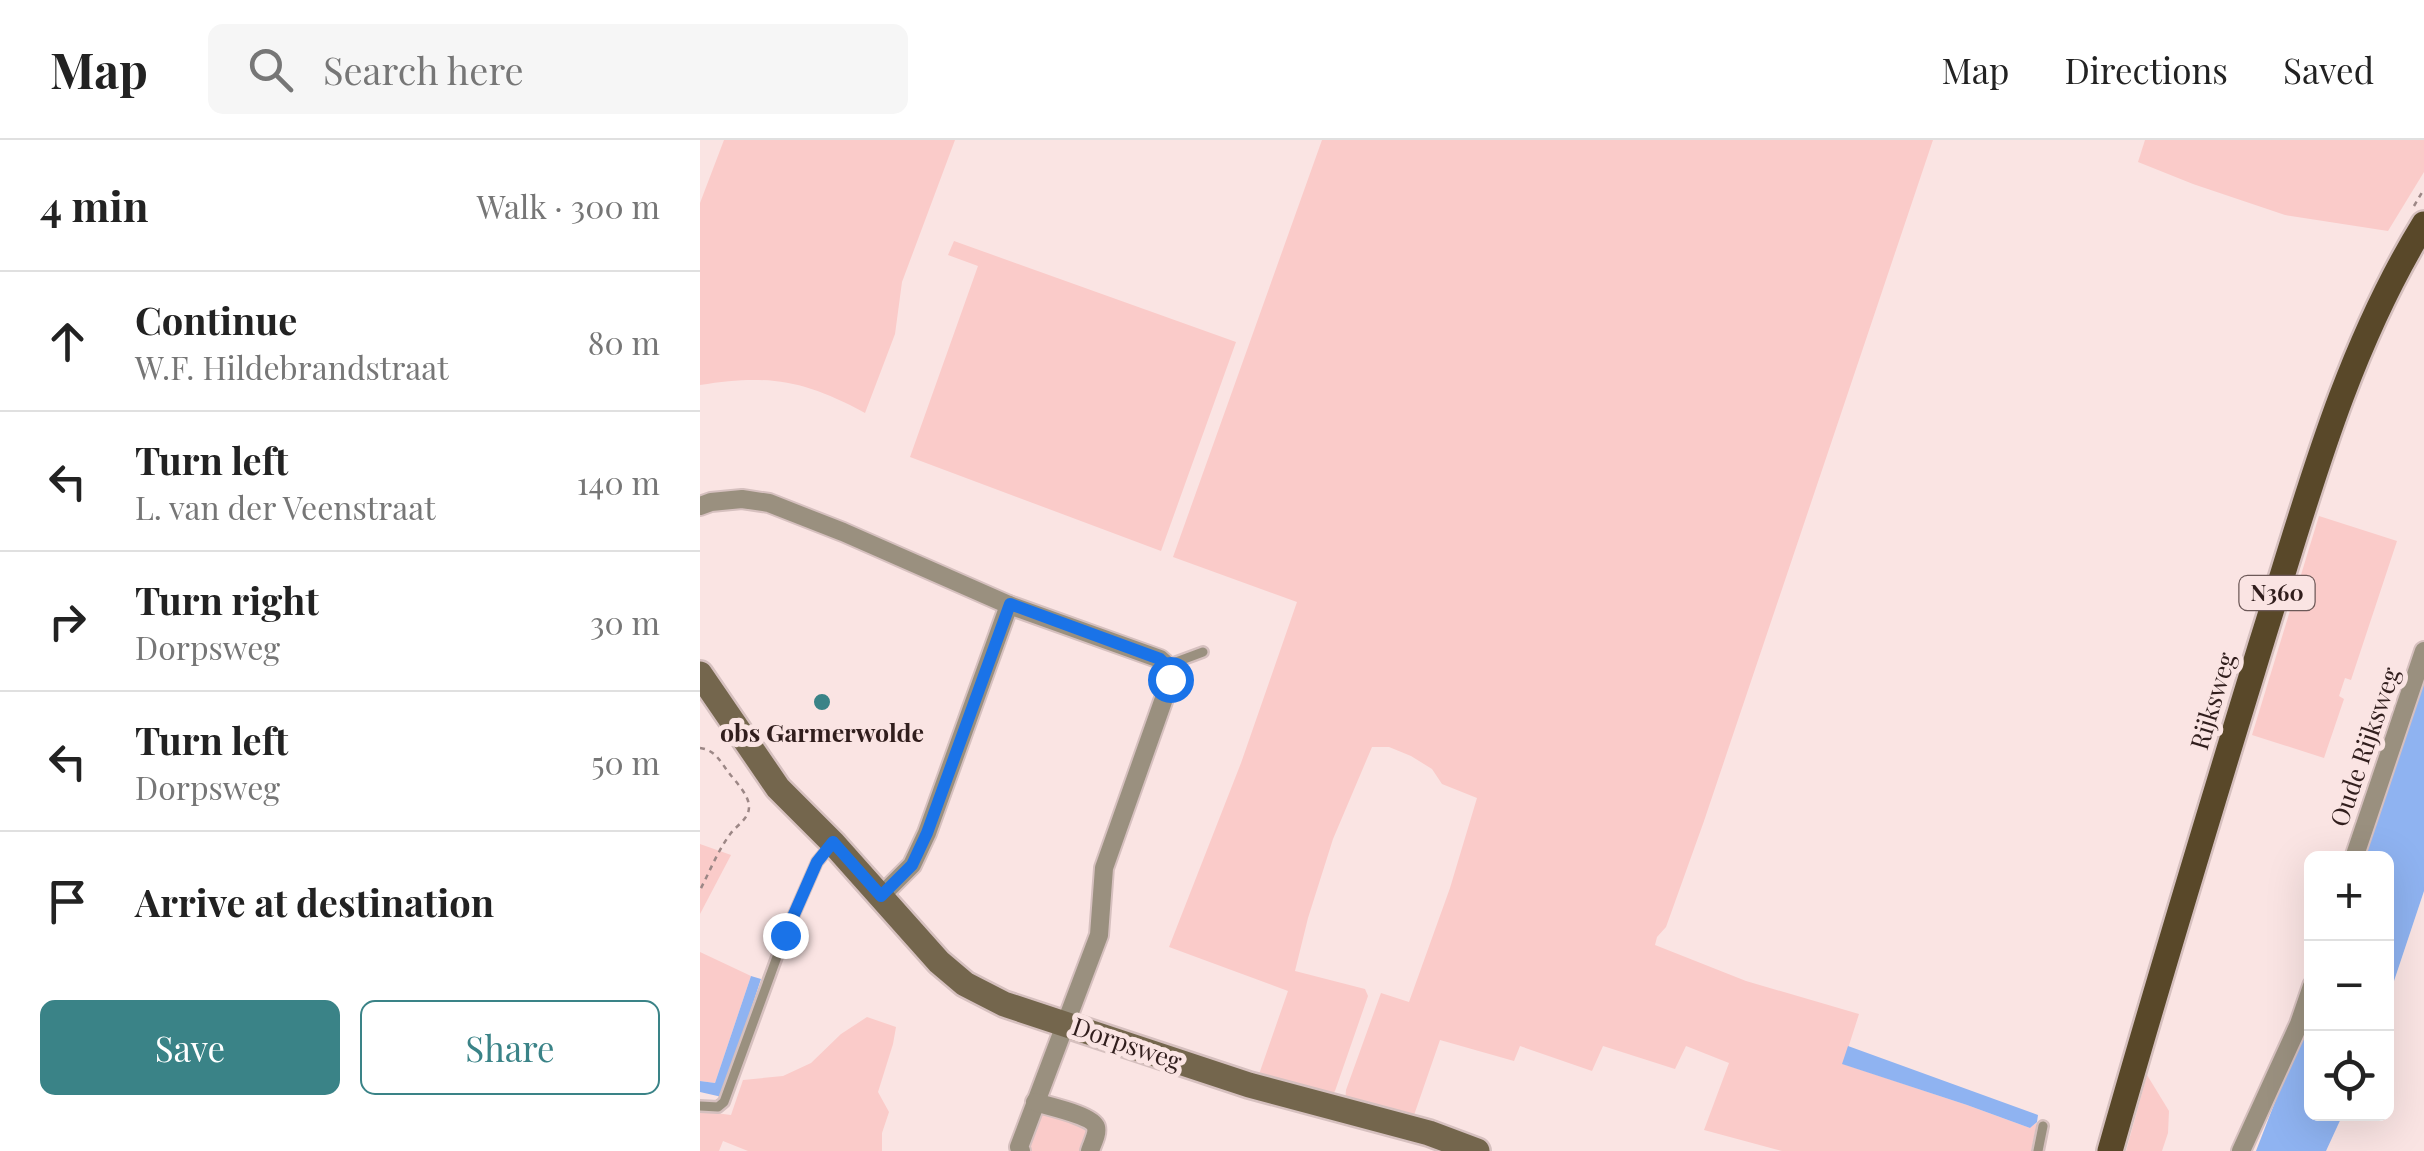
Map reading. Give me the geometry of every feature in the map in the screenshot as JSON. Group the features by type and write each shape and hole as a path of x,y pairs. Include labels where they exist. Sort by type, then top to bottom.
{"main road":[{"name":"Rijksweg","path":"2110,1151 2159,974 2320,456 2362,343 2424,224"}],"street":[{"path":"700,506 742,499 769,503 1010,604 1155,657 1167,666 1170,679 1104,868 1099,935 1034,1102 1021,1151"},
{"path":"881,896 912,865 927,833 1010,604"},
{"name":"Oude Rijksweg","path":"2356,851 2424,651"},
{"name":"Dorpsweg","path":"700,674 778,788 833,842 939,962 965,984 1004,1004 1249,1085 1429,1133 1477,1151"},
{"path":"2241,1151 2304,1008"},
{"path":"1034,1102 1089,1118 1096,1126 1090,1151"}],"lane":[{"path":"1167,666 1202,652"},
{"path":"700,1106 718,1107 724,1102 785,935 817,862 833,842"},
{"path":"2038,1151 2043,1126"}],"path":[{"path":"700,748 714,753 738,784 749,807 700,890"}],"shaded area":[{"path":"724,140 955,140 902,282 895,334 865,413 823,393 785,382 746,380 700,385 700,203"},
{"path":"1322,140 1933,140 1704,821 1666,927 1655,945 1746,981 1859,1014 1843,1064 2030,1128 2037,1122 2031,1151 1782,1151 1704,1130 1729,1063 1686,1046 1675,1069 1603,1046 1592,1071 1520,1046 1514,1061 1440,1040 1413,1118 1345,1102 1381,993 1409,1002 1477,798 1442,784 1432,769 1389,747 1372,747 1333,839 1295,971 1365,989 1368,996 1335,1091 1330,1098 1257,1080 1288,991 1169,947 1241,763 1297,602 1173,557"},
{"path":"2145,140 2424,140 2424,172 2388,231 2285,215 2193,184 2138,162"},
{"path":"954,241 1236,342 1161,551 910,457 978,266 948,255"},
{"path":"2319,516 2397,541 2351,680 2345,678 2339,696 2344,699 2324,758 2252,735"},
{"path":"700,844 731,855 700,914"},
{"path":"700,952 751,976 715,1083 700,1081"},
{"path":"867,1017 896,1027 878,1092 889,1112 882,1133 882,1151 748,1151 723,1141 719,1151 700,1151 700,1111 731,1115 743,1080 783,1076 811,1063 841,1034"},
{"path":"2147,1075 2169,1111 2168,1133 2162,1151 2126,1151"},
{"path":"1040,1109 1090,1125 1083,1151 1025,1151"}],"water":[{"path":"2424,672 2424,891 2394,981 2394,851 2367,851"},
{"path":"751,976 761,979 722,1097 700,1092 700,1081 715,1083"},
{"path":"2304,1033 2304,1121 2340,1121 2326,1151 2256,1151"},
{"path":"1848,1046 2038,1115 2037,1122 2030,1128 1842,1064"}],"place":[{"name":"obs Garmerwolde","path":"822,702"}],"route":[{"path":"785,935 817,862 833,842 881,896 912,865 1010,604 1160,659 1170,672 1170,679"}]}
